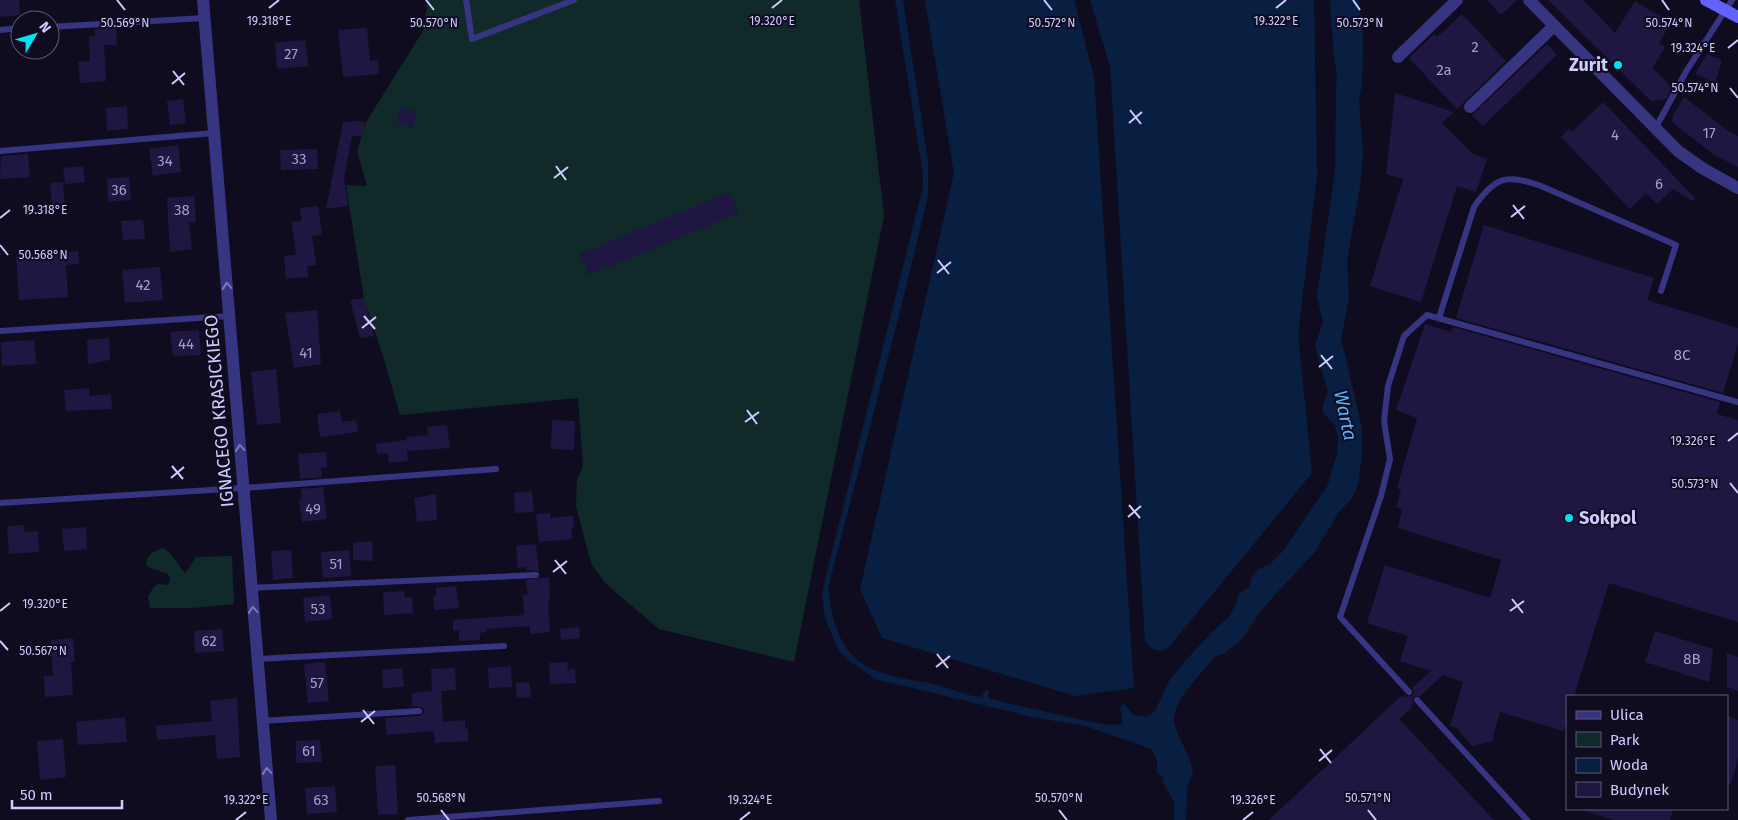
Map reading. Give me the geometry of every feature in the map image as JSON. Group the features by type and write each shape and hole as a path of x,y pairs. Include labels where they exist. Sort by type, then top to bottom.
{"main road":[{"path":"1706,0 1738,18"}],"street":[{"name":"IGNACEGO KRASICKIEGO","path":"202,0 271,820"},
{"path":"1398,57 1457,0"},
{"path":"1529,0 1678,151 1702,168 1738,188"},
{"path":"1470,107 1554,26"}],"lane":[{"path":"466,0 472,39 574,0"},
{"path":"1655,129 1687,70 1732,0"},
{"path":"60,26 204,18"},
{"path":"0,151 214,133"},
{"path":"1439,318 1474,207 1484,192 1499,181 1519,178 1542,186 1676,245 1661,291"},
{"path":"1409,692 1340,617 1381,496 1390,459 1384,421 1388,386 1404,336 1428,315 1738,402"},
{"path":"0,331 229,316"},
{"path":"0,503 243,488 496,469"},
{"path":"251,588 536,575"},
{"path":"257,659 504,646"},
{"path":"1417,700 1527,820"},
{"path":"262,721 419,711"},
{"path":"408,820 659,801"}],"green space":[{"path":"428,0 859,0 884,216 794,662 659,629 605,583 591,563 576,506 577,480 583,466 578,398 400,415 364,299 346,185 367,186 357,151 366,122 423,31"},
{"path":"163,548 185,573 196,557 232,556 234,604 193,608 150,608 148,596 153,588 158,584 168,585 170,579 168,574 148,567 146,562 152,553"}],"water":[{"name":"Warta","path":"895,0 903,0 928,161 928,196 902,304 828,588 835,625 846,647 853,656 862,664 881,673 934,684 963,694 981,697 986,690 989,690 988,696 990,699 1109,725 1123,724 1120,707 1124,704 1134,715 1146,717 1155,711 1169,681 1213,631 1229,617 1236,604 1238,595 1249,587 1252,576 1259,569 1270,564 1284,550 1328,485 1337,453 1338,437 1335,425 1323,413 1323,404 1328,392 1315,346 1323,322 1317,296 1335,172 1337,76 1330,0 1359,0 1363,38 1362,84 1359,100 1363,155 1360,187 1347,261 1349,298 1341,339 1362,429 1362,453 1358,485 1352,498 1339,512 1314,553 1261,610 1242,639 1225,653 1214,657 1179,702 1174,716 1174,723 1193,771 1187,788 1186,820 1174,820 1174,802 1163,783 1164,779 1157,772 1157,761 1152,749 1085,726 1032,717 875,679 848,660 839,651 825,618 822,595 824,584 923,187 923,174"},
{"path":"925,0 1074,0 1094,77 1134,688 1075,696 882,638 860,589 954,173"},
{"path":"1090,0 1314,0 1317,175 1298,335 1312,473 1169,647 1161,651 1152,649 1145,641 1110,66"}],"building":[{"path":"0,0 19,0 20,10 10,10 10,16 0,17"},
{"path":"1487,0 1517,0 1501,15"},
{"path":"1548,0 1583,0 1615,33 1635,1 1671,23 1659,43 1665,47 1653,68 1672,88 1666,99 1651,101"},
{"path":"1462,14 1506,61 1457,109 1409,58 1434,34 1437,37"},
{"path":"116,28 117,45 104,45 106,81 80,83 78,62 90,61 89,36 95,36 95,29"},
{"path":"367,28 370,61 378,60 379,74 343,77 338,30"},
{"path":"305,40 308,66 277,69 275,43"},
{"path":"1547,44 1557,55 1483,126 1472,115"},
{"path":"1707,54 1722,60 1715,83 1695,74"},
{"path":"1395,93 1454,112 1442,123 1473,154 1487,159 1476,192 1457,186 1421,302 1370,286 1403,179 1386,174"},
{"path":"1684,97 1727,130 1738,136 1738,167 1713,154 1672,122 1673,116"},
{"path":"183,99 186,123 170,125 167,101"},
{"path":"1603,102 1695,198 1692,201 1673,189 1657,204 1646,193 1630,209 1561,137 1569,129 1572,132"},
{"path":"127,106 128,129 107,131 106,108"},
{"path":"402,106 418,113 412,128 396,121"},
{"path":"343,122 365,122 362,136 352,136 344,179 348,206 326,209"},
{"path":"178,145 181,172 153,176 149,149"},
{"path":"317,149 318,169 281,170 280,150"},
{"path":"28,154 30,177 0,179 1,156"},
{"path":"83,166 85,182 65,184 63,168"},
{"path":"129,177 131,200 108,202 107,179"},
{"path":"63,182 65,205 52,205 50,183"},
{"path":"730,192 739,213 589,275 580,254"},
{"path":"194,196 196,222 189,223 192,249 170,252 167,198"},
{"path":"318,206 322,235 312,236 316,265 307,266 308,277 286,279 284,256 296,255 292,222 302,221 300,208"},
{"path":"143,220 145,239 123,240 121,221"},
{"path":"1484,225 1654,278 1647,300 1738,328 1738,344 1723,393 1456,318"},
{"path":"78,251 79,264 66,265 68,297 19,300 16,256"},
{"path":"160,267 163,300 125,303 122,270"},
{"path":"364,298 374,336 360,338 350,300"},
{"path":"317,310 321,364 294,368 285,313"},
{"name":"Sokpol","path":"1425,324 1451,332 1453,327 1720,402 1717,414 1738,420 1738,622 1609,583 1574,695 1566,695 1566,722 1563,731 1500,712 1492,741 1472,746 1457,728 1450,726 1463,682 1443,675 1420,696 1414,696 1412,699 1413,703 1410,706 1412,707 1399,719 1494,820 1269,820 1401,696 1402,698 1405,695 1408,697 1412,696 1414,693 1412,688 1431,671 1400,661 1408,636 1367,623 1385,565 1490,598 1501,560 1398,528 1402,509 1396,507 1401,490 1397,488 1417,418 1396,410"},
{"path":"199,330 201,355 173,356 170,332"},
{"path":"109,338 110,360 88,364 87,340"},
{"path":"34,340 36,364 2,366 1,342"},
{"path":"276,369 281,423 257,425 251,372"},
{"path":"89,388 89,396 111,394 112,409 66,411 64,390"},
{"path":"340,411 342,422 356,420 358,432 320,437 317,414"},
{"path":"552,420 575,421 574,450 551,449"},
{"path":"447,425 450,448 407,451 408,461 389,463 388,453 377,454 376,444 406,440 406,437 428,435 427,427"},
{"path":"326,452 327,467 321,468 322,477 300,479 298,454"},
{"path":"323,487 327,519 302,522 299,500 302,499 301,489"},
{"path":"532,491 534,512 515,513 514,493"},
{"path":"436,494 437,520 417,522 414,498"},
{"path":"550,513 551,518 573,516 574,528 571,529 572,539 539,542 536,514"},
{"path":"24,525 24,532 38,531 39,552 9,554 7,526"},
{"path":"86,527 87,549 64,551 62,529"},
{"path":"372,541 373,561 353,560 353,543"},
{"path":"536,544 539,571 526,570 525,567 518,568 516,546"},
{"path":"291,550 293,578 273,580 271,551"},
{"path":"349,550 351,576 323,578 321,552"},
{"path":"549,578 550,632 530,634 530,626 486,629 486,632 480,633 480,640 459,641 459,630 453,631 453,620 524,615 523,595 528,595 526,580"},
{"path":"456,586 459,608 434,610 433,596 436,596 436,588"},
{"path":"404,591 405,598 412,597 413,613 384,615 383,592"},
{"path":"330,595 332,619 305,622 303,598"},
{"path":"579,627 580,638 561,640 560,629"},
{"path":"222,629 224,651 195,653 194,631"},
{"path":"1655,631 1713,649 1709,682 1645,662"},
{"path":"73,638 75,661 71,662 73,695 45,697 44,676 53,676 51,640"},
{"path":"1727,653 1738,657 1738,691 1727,687"},
{"path":"325,662 329,701 308,703 304,664"},
{"path":"567,662 568,670 575,669 576,683 550,684 549,663"},
{"path":"511,666 512,687 489,688 488,668"},
{"path":"402,668 404,687 383,688 382,670"},
{"path":"455,668 456,690 441,691 443,722 465,720 465,729 468,729 468,741 435,743 434,731 387,735 385,718 419,716 423,714 424,710 422,707 412,706 412,693 432,691 431,669"},
{"path":"529,682 531,697 517,698 516,683"},
{"path":"237,698 240,757 217,759 215,735 157,740 156,726 212,721 210,701"},
{"path":"1728,716 1738,720 1738,758 1730,785 1728,785"},
{"path":"125,717 127,742 78,745 76,722"},
{"path":"63,739 66,777 40,780 37,741"},
{"path":"320,740 322,762 296,763 296,741"},
{"path":"395,765 398,814 378,815 375,766"},
{"path":"335,786 337,812 307,814 305,788"},
{"path":"1587,810 1673,810 1670,820 1615,820 1587,812"}],"place":[{"name":"Zurit","path":"1618,65"},
{"name":"Sokpol","path":"1569,518"}]}
